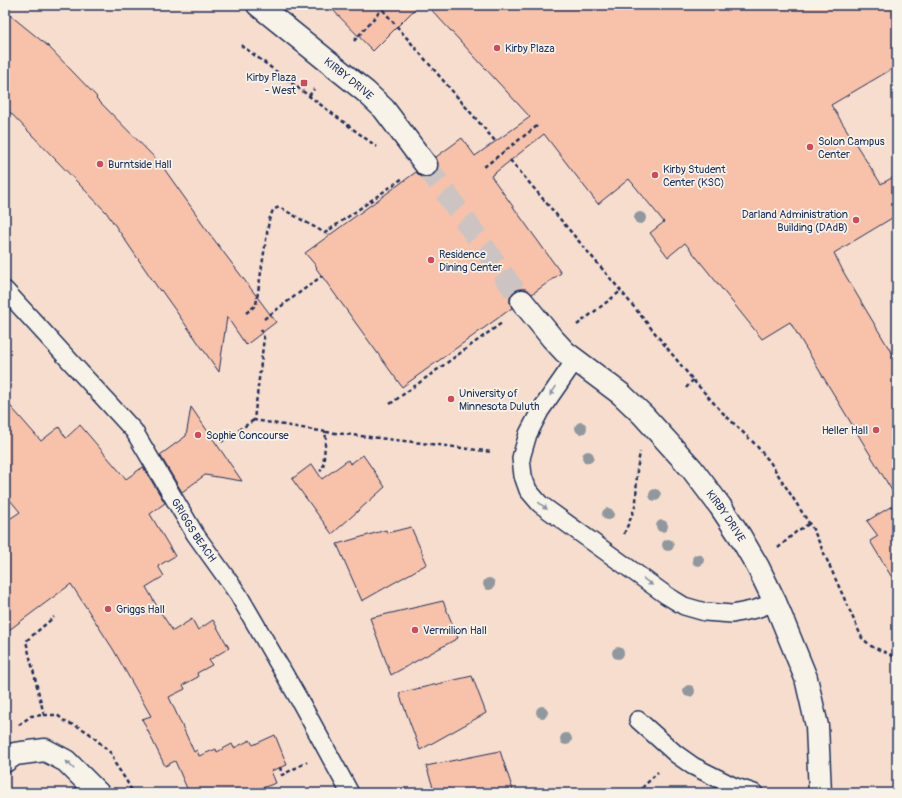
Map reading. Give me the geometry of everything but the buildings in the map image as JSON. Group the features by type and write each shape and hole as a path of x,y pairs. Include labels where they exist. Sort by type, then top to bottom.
{"street":[{"name":"KIRBY DRIVE","path":"258,5 366,92 384,109 426,165"},
{"name":"KIRBY DRIVE","path":"516,309 552,338 565,352 621,394 643,415 692,469 720,506 740,536 758,567 775,602 806,678 817,726 820,793"},
{"path":"5,761 15,754 45,750 66,760 98,793"}],"lane":[{"name":"GRIGGS BEACH","path":"5,290 134,431 195,534 238,594 300,701 350,793"},
{"path":"576,359 540,411 528,434 521,458 523,476 528,490 540,504 666,595 684,606 705,612 732,614 756,609 775,602"},
{"path":"638,720 676,754 694,766 733,786 754,793"}],"path":[{"path":"378,5 495,141"},
{"path":"354,41 382,8"},
{"path":"242,45 380,150"},
{"path":"309,96 314,89"},
{"path":"484,167 537,126"},
{"path":"510,160 621,291 693,380 722,412 756,444 770,462 814,532 862,638 871,646 897,659"},
{"path":"246,312 256,305 269,220 273,210 279,206 325,233 406,176"},
{"path":"264,319 322,276"},
{"path":"573,328 621,291"},
{"path":"390,404 516,309"},
{"path":"254,420 264,338 260,329"},
{"path":"686,388 693,380"},
{"path":"222,442 254,420 326,432 492,452"},
{"path":"320,471 323,469 326,432"},
{"path":"623,537 636,504 637,470 641,447"},
{"path":"776,549 797,531 809,524"},
{"path":"44,715 26,641 54,617"},
{"path":"280,767 282,775 328,752"},
{"path":"637,793 676,754"}],"shaded area":[{"name":"University of Minnesota Duluth","path":"5,5 897,5 897,793 5,793"}],"tunnel":[{"path":"426,165 522,301"}],"place":[{"name":"Kirby Plaza","path":"497,48"},
{"name":"Kirby Plaza - West","path":"304,83"},
{"name":"Solon Campus Center","path":"810,147"},
{"name":"Burntside Hall","path":"100,164"},
{"name":"Kirby Student Center (KSC)","path":"655,175"},
{"name":"Darland Administration Building (DAdB)","path":"856,220"},
{"name":"Residence Dining Center","path":"431,260"},
{"name":"University of Minnesota Duluth","path":"451,399"},
{"name":"Heller Hall","path":"876,430"},
{"name":"Sophie Concourse","path":"198,435"},
{"name":"Griggs Hall","path":"108,609"},
{"name":"Vermilion Hall","path":"415,630"}]}
